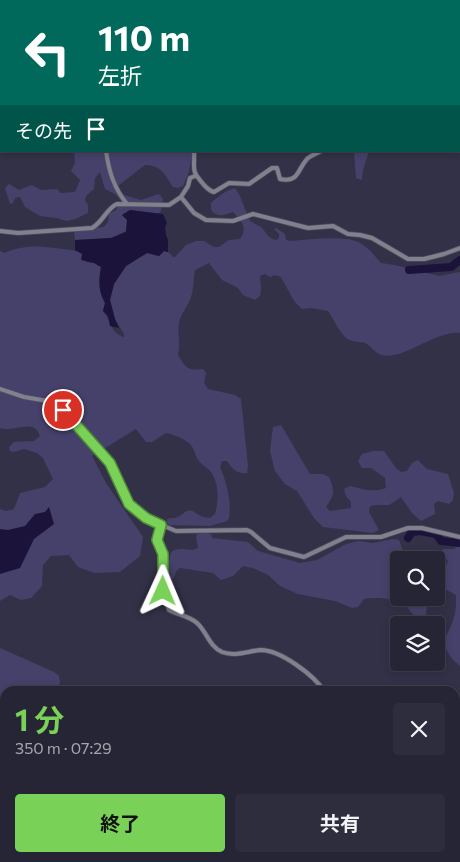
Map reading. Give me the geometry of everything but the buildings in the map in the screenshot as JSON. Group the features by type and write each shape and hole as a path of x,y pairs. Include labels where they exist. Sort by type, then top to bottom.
{"street":[{"path":"106,152 111,176 118,192 127,205"},
{"path":"194,152 193,167 195,176 209,190 214,192 232,182 249,184 272,168 277,168 280,179 291,179 297,176 307,159 319,152"},
{"path":"0,231 18,233 92,228 98,225 112,206 117,204 169,205 181,197 188,186 190,178 195,176"},
{"path":"181,197 194,213 206,220 233,221 254,214 308,228 333,226 344,232 372,238 408,259 424,259 460,248"},
{"path":"0,389 24,397 48,401 63,410 110,463 129,504 146,518 176,531 247,530 270,548 304,557 346,537 381,536 408,528 422,528 460,537"},
{"path":"161,525 157,540 162,551 163,591 169,610 196,622 213,645 223,652 246,654 260,650 266,651 297,665 314,678 320,686"}],"shaded area":[{"path":"74,152 192,152 189,172 183,186 173,187 159,169 150,165 145,165 119,185 119,190 124,195 141,200 159,194 163,199 161,211 158,214 130,210 122,215 127,220 126,231 111,238 75,240 74,232 76,230 104,227 108,222 109,214 123,203 115,194 105,189 100,172 95,178 94,189 86,196 88,213 75,219 66,221 40,216 25,207 20,197 15,198 13,203 10,204 5,188 9,184 19,190 32,185 41,190 57,189 61,193 75,192 80,180 71,171 75,163"},
{"path":"354,152 369,152 363,169 362,180 356,178"},
{"path":"235,188 250,221 261,227 273,239 279,238 279,234 274,229 276,228 285,234 286,240 290,241 325,238 351,240 365,246 381,263 439,276 460,272 460,333 440,336 397,355 387,356 379,354 367,344 352,341 344,336 328,311 311,308 302,309 294,301 281,277 275,275 270,277 265,274 260,276 260,296 255,300 243,295 238,288 222,280 209,263 195,270 191,298 179,323 178,355 188,368 203,369 206,373 204,383 208,389 235,395 241,399 248,466 247,473 240,473 235,470 227,461 222,461 220,467 228,492 229,518 227,521 210,526 169,525 167,519 177,517 186,511 210,518 215,514 218,498 216,481 211,472 198,460 192,447 186,441 166,433 152,442 146,442 136,429 92,456 106,483 143,537 140,556 120,572 94,573 78,567 69,555 51,556 43,565 42,586 31,598 21,600 10,595 0,601 0,509 6,511 14,509 20,493 45,487 53,479 43,458 37,453 24,449 14,452 10,451 9,447 14,442 34,441 40,436 37,430 28,426 11,429 0,428 0,251 4,253 26,247 40,247 72,250 82,253 86,262 94,263 101,267 99,285 105,303 103,311 116,333 124,337 115,319 110,300 114,284 126,266 147,253 159,256 164,251 175,257 186,245 196,241 204,241 214,247 219,247 229,240 240,239 244,228 239,218 233,212 218,215 211,210 211,203 213,201 225,192"},
{"path":"130,210 163,214 167,223 165,227 168,252 164,251 159,256 147,253 126,266 114,284 110,300 119,328 110,326 108,316 103,311 105,303 100,285 101,267 81,260 82,254 75,250 75,240 111,238 126,232 127,220 122,215"},
{"path":"281,425 310,474 323,474 329,477 333,493 326,507 330,511 351,508 351,502 346,496 344,489 350,486 373,490 386,488 385,478 371,468 362,468 358,461 362,454 373,451 384,451 401,472 407,471 412,463 418,460 427,469 448,474 454,493 453,500 449,504 438,501 434,504 435,514 421,521 412,513 401,497 389,505 370,506 369,512 379,530 373,533 323,527 314,518 297,491 285,484 275,471 270,451 273,427"},
{"path":"49,507 54,524 34,539 20,568 0,574 0,529 8,530 25,526 35,514 45,512"},
{"path":"207,533 211,534 212,538 248,542 258,551 300,563 317,560 346,544 359,541 373,543 393,539 399,540 403,551 390,551 390,600 364,599 358,607 352,608 335,601 298,594 280,586 268,575 253,568 243,566 233,576 221,580 213,573 180,568 176,571 174,578 169,580 167,572 171,552 178,549 191,550 198,548 197,534"},
{"path":"460,544 460,666 449,654 445,644 445,638 454,618 456,595 445,591 445,568 448,561 445,557 445,551 442,551 443,549 454,549"},
{"path":"406,606 427,606 426,616 415,616"},
{"path":"0,648 54,672 59,676 60,682 58,686 0,686"}],"waterway":[{"path":"409,270 451,267 460,260"},
{"path":"408,538 412,532 420,531 436,534 441,541 460,543"}],"route":[{"path":"63,410 110,463 129,504 146,518 161,525 157,540 163,554 163,591"}]}
